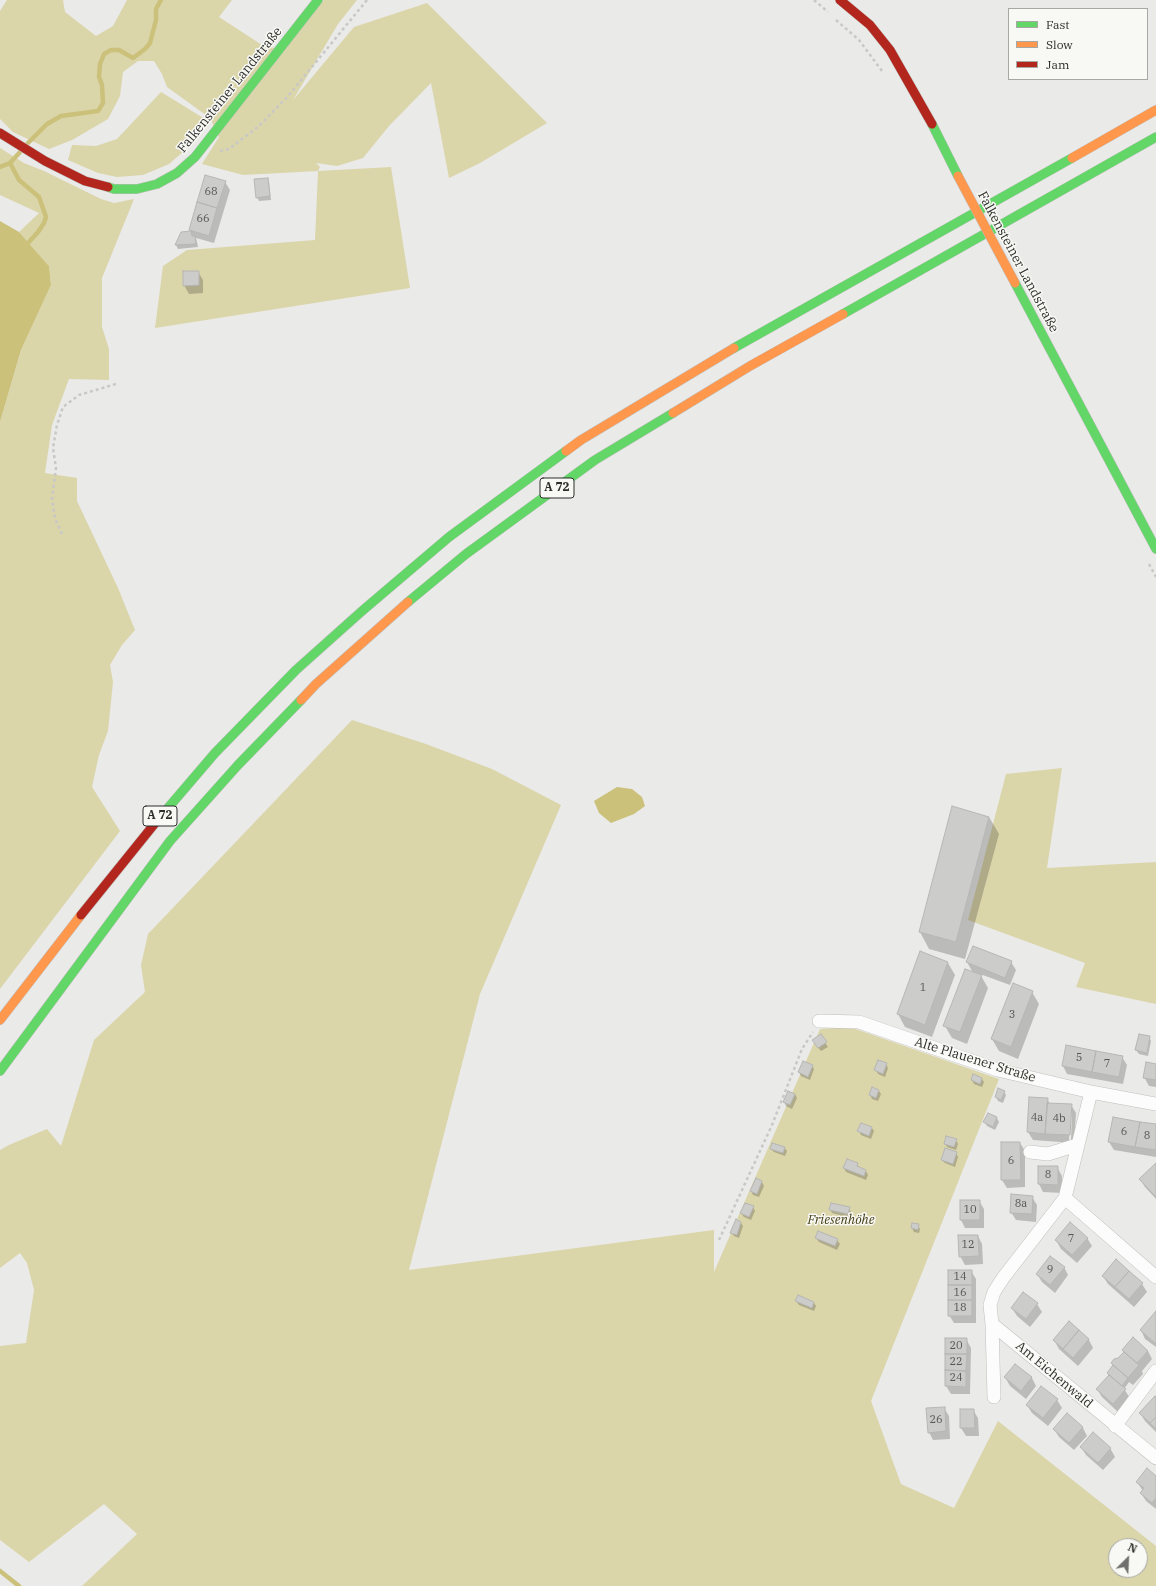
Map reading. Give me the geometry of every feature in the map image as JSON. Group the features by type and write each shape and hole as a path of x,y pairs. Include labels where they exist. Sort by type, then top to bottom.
{"main road":[{"name":"Falkensteiner Landstraße","path":"0,133 45,161 85,181 114,189 137,189 157,184 177,173 195,157 318,0"},
{"name":"Falkensteiner Landstraße","path":"840,0 870,25 890,50 932,123 958,176 1156,549"},
{"name":"A 72","path":"0,1020 35,972 150,828 216,753 296,670 362,611 449,537 581,440 737,346 1156,110"},
{"name":"A 72","path":"0,1071 170,841 238,765 316,684 381,625 466,554 595,460 743,370 1156,136"}],"street":[{"name":"Alte Plauener Straße","path":"819,1021 859,1022 998,1070 1091,1092 1156,1104"},
{"path":"994,1397 990,1305 994,1292 1003,1278 1065,1198 1091,1092"},
{"path":"1030,1152 1048,1154 1077,1145"},
{"path":"1065,1198 1156,1276"},
{"name":"Am Eichenwald","path":"992,1324 1156,1458"},
{"path":"1115,1426 1152,1384 1156,1371"}],"path":[{"path":"195,157 229,149 259,126 289,94 367,0"},
{"path":"814,0 858,40 883,72"},
{"path":"62,534 55,519 52,499 56,468 53,448 57,424 63,408 79,395 116,384"},
{"path":"719,1240 772,1125 802,1049 819,1021"}],"green space":[{"path":"7,0 63,0 65,12 96,36 113,26 127,0 232,0 219,17 262,45 283,50 324,0 357,0 338,24 293,100 354,27 427,3 547,123 480,163 449,178 431,83 389,126 363,158 337,166 316,163 320,167 318,171 243,175 202,164 219,137 210,118 167,87 162,74 154,61 138,61 123,72 120,96 108,119 72,140 49,149 13,132 0,119 0,11"},
{"path":"161,92 205,119 184,151 169,164 143,175 117,177 98,173 68,160 72,145 96,146 117,139"},
{"path":"0,148 24,163 44,171 101,199 114,203 134,199 102,278 102,327 109,349 109,380 69,379 52,425 45,473 77,478 77,501 118,588 135,630 122,645 110,665 113,682 108,731 99,755 92,787 120,831 0,989 0,422 21,350 51,285 49,266 19,232 39,213 0,195"},
{"path":"391,167 410,288 155,328 163,266 187,250 315,240 318,171"},
{"name":"Friesenhöhe","path":"352,720 426,744 492,769 561,805 480,994 409,1270 714,1230 714,1272 820,1029 850,1027 999,1079 871,1401 901,1484 954,1508 998,1421 1146,1538 1108,1538 1108,1578 1148,1578 1148,1540 1156,1546 1156,1586 82,1586 137,1534 104,1504 29,1562 0,1540 0,1346 26,1343 34,1290 27,1263 20,1253 0,1268 0,1150 47,1129 61,1146 94,1040 145,992 141,965 148,934"},
{"path":"1062,768 1047,868 1156,862 1156,1004 1076,987 1085,963 968,920 1006,774"}],"shaded area":[{"path":"0,221 19,232 49,266 51,285 21,350 0,422"},
{"path":"617,787 632,789 642,797 645,806 634,814 611,823 599,813 594,801"}],"building":[{"path":"205,175 226,181 217,208 197,202"},
{"path":"268,178 270,196 256,198 254,179"},
{"path":"197,202 217,208 209,236 189,230"},
{"path":"191,231 192,236 195,236 196,244 175,245 181,232"},
{"path":"183,271 199,271 199,285 183,286"},
{"path":"952,806 989,817 956,942 919,932"},
{"path":"973,946 1012,961 1005,978 966,962"},
{"path":"920,951 948,962 925,1025 897,1014"},
{"path":"965,969 982,975 960,1032 943,1026"},
{"path":"1013,983 1033,991 1011,1047 991,1039"},
{"path":"821,1034 827,1042 818,1048 812,1040"},
{"path":"1139,1034 1150,1036 1147,1053 1135,1050"},
{"path":"1066,1045 1096,1051 1092,1072 1062,1066"},
{"path":"1096,1051 1123,1056 1119,1077 1092,1072"},
{"path":"878,1060 887,1063 883,1074 874,1070"},
{"path":"803,1061 813,1065 808,1077 798,1072"},
{"path":"1146,1062 1156,1064 1156,1080 1143,1078"},
{"path":"973,1074 982,1078 980,1084 971,1080"},
{"path":"872,1087 879,1090 876,1098 869,1095"},
{"path":"998,1088 1005,1091 1001,1100 995,1097"},
{"path":"788,1091 795,1094 790,1105 783,1102"},
{"path":"1029,1097 1048,1098 1045,1134 1027,1132"},
{"path":"1047,1103 1072,1104 1070,1135 1045,1134"},
{"path":"988,1113 997,1117 993,1127 983,1122"},
{"path":"1113,1117 1140,1122 1135,1147 1108,1142"},
{"path":"1140,1122 1156,1124 1156,1150 1135,1147"},
{"path":"861,1123 872,1127 869,1136 857,1131"},
{"path":"946,1136 957,1139 954,1147 944,1144"},
{"path":"1001,1142 1020,1142 1021,1180 1001,1180"},
{"path":"772,1143 785,1147 783,1153 770,1149"},
{"path":"945,1148 957,1152 953,1164 941,1160"},
{"path":"847,1159 858,1163 857,1166 866,1170 864,1176 843,1168"},
{"path":"1156,1163 1156,1197 1139,1179"},
{"path":"1038,1166 1058,1166 1058,1185 1038,1184"},
{"path":"756,1178 762,1181 757,1194 750,1191"},
{"path":"1011,1194 1033,1196 1032,1214 1010,1213"},
{"path":"960,1200 980,1200 980,1220 960,1220"},
{"path":"745,1203 754,1206 749,1217 740,1213"},
{"path":"831,1203 850,1207 848,1214 829,1210"},
{"path":"736,1219 741,1222 737,1235 730,1233"},
{"path":"1070,1222 1088,1238 1072,1255 1055,1240"},
{"path":"912,1223 919,1224 918,1230 911,1228"},
{"path":"818,1231 838,1239 835,1246 815,1238"},
{"path":"958,1235 978,1235 979,1256 959,1257"},
{"path":"1050,1256 1065,1267 1050,1285 1036,1274"},
{"path":"1116,1259 1129,1271 1115,1287 1102,1276"},
{"path":"948,1270 972,1270 972,1285 948,1285"},
{"path":"1129,1271 1143,1283 1129,1299 1115,1287"},
{"path":"948,1285 972,1285 972,1300 948,1300"},
{"path":"1023,1292 1038,1303 1026,1319 1011,1308"},
{"path":"798,1295 814,1302 812,1308 795,1301"},
{"path":"948,1300 972,1300 972,1316 948,1316"},
{"path":"1156,1311 1156,1344 1140,1330"},
{"path":"1069,1321 1079,1330 1063,1349 1053,1340"},
{"path":"1079,1330 1089,1339 1073,1358 1063,1349"},
{"path":"1133,1337 1148,1351 1137,1363 1122,1350"},
{"path":"945,1338 967,1338 967,1354 945,1354"},
{"path":"1124,1352 1139,1365 1128,1378 1111,1363"},
{"path":"945,1354 967,1354 966,1371 945,1370"},
{"path":"1015,1364 1032,1377 1021,1391 1004,1377"},
{"path":"1113,1365 1128,1378 1122,1386 1107,1373"},
{"path":"945,1370 966,1371 966,1387 945,1386"},
{"path":"1109,1375 1126,1389 1113,1404 1096,1389"},
{"path":"1041,1386 1058,1399 1043,1418 1026,1405"},
{"path":"1155,1396 1156,1417 1150,1423 1139,1413"},
{"path":"945,1407 946,1431 928,1433 926,1408"},
{"path":"960,1409 974,1409 975,1428 960,1428"},
{"path":"1067,1413 1083,1427 1069,1443 1053,1429"},
{"path":"1156,1417 1156,1429 1150,1423"},
{"path":"1093,1432 1111,1448 1098,1463 1080,1447"},
{"path":"1147,1468 1156,1476 1156,1498 1152,1503 1140,1493 1144,1488 1136,1482"}],"waterway":[{"path":"27,144 47,124 61,116 98,111 103,103 102,85 99,77 100,64 104,54 111,50 119,50 133,58 145,49 150,43 156,20 156,9 161,0"},
{"path":"0,167 10,163 21,151"},
{"path":"10,163 19,180 39,197 46,217 38,232 29,242"},
{"path":"0,1571 19,1586"}],"traffic: fast":[{"path":"108,187 114,189 137,189 157,184 177,173 195,157 318,0"},
{"path":"932,124 958,176"},
{"path":"843,314 1156,137"},
{"path":"734,348 1072,158"},
{"path":"1015,283 1156,549"},
{"path":"408,602 466,554 595,460 673,413"},
{"path":"156,822 215,753 296,670 362,611 449,537 566,451"},
{"path":"0,1071 170,841 238,765 301,700"}],"traffic: slow":[{"path":"1072,158 1156,110"},
{"path":"958,176 1015,283"},
{"path":"673,413 750,366 843,314"},
{"path":"566,451 581,440 734,348"},
{"path":"301,700 316,684 408,602"},
{"path":"0,1020 81,915"}],"traffic: jam":[{"path":"840,0 870,25 890,50 932,124"},
{"path":"0,133 45,161 85,181 108,187"},
{"path":"81,915 156,822"}]}
